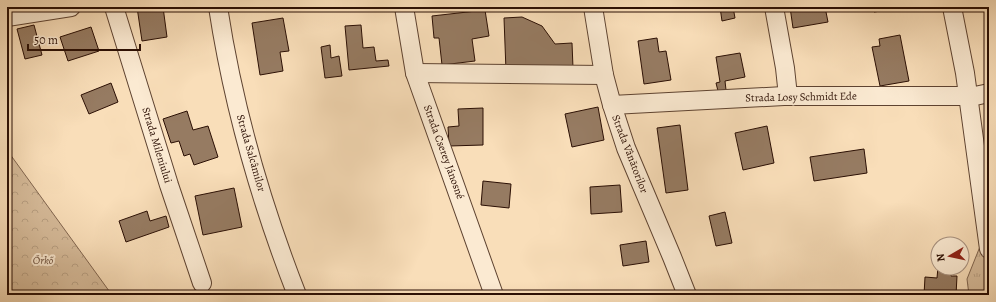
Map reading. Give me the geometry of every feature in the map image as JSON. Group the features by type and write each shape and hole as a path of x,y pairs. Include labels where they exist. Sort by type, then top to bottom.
{"street":[{"path":"7,17 71,7"},
{"name":"Strada Mileniului","path":"114,7 169,185 202,283"},
{"name":"Strada Salcâmilor","path":"218,7 225,52 248,148 273,228 297,295"},
{"name":"Strada Cserey Jánosné","path":"404,7 415,73 494,295"},
{"name":"Strada Vânătorilor","path":"593,7 604,76 612,105 626,148 672,257 686,295"},
{"path":"774,7 784,61 788,96"},
{"path":"952,7 965,73 989,248"},
{"path":"415,73 604,76"},
{"name":"Strada Losy Schmidt Ede","path":"612,105 788,96 975,96 989,93"}],"green space":[{"name":"Őrkő","path":"7,150 112,295 7,295"},
{"path":"989,224 989,295 969,295 967,279 968,276 970,276 970,272"}],"building":[{"path":"137,7 163,7 167,37 142,41"},
{"path":"720,7 733,7 735,18 722,21"},
{"path":"790,7 825,7 828,22 793,28"},
{"path":"873,7 895,7 895,9 874,12"},
{"path":"485,10 489,36 472,39 475,61 442,65 439,38 434,38 432,16"},
{"path":"522,17 542,26 555,44 572,43 573,68 506,71 504,18"},
{"path":"283,18 289,51 280,52 283,71 260,75 252,23"},
{"path":"34,25 42,55 25,59 17,29"},
{"path":"361,25 363,48 374,47 376,61 388,60 389,66 349,70 345,26"},
{"path":"91,27 99,51 68,61 60,37"},
{"path":"900,35 909,81 880,86 872,47 880,46 879,39"},
{"path":"657,38 659,52 666,51 671,80 644,84 638,41"},
{"path":"330,45 331,58 339,56 342,76 325,78 321,47"},
{"path":"740,53 745,77 725,81 726,90 718,91 716,83 720,82 716,57"},
{"path":"111,83 118,102 89,114 81,95"},
{"path":"598,107 604,140 572,147 565,114"},
{"path":"483,108 483,145 449,146 448,127 459,126 458,109"},
{"path":"187,111 193,130 208,126 218,157 194,165 190,154 184,156 179,141 171,143 163,119"},
{"path":"680,125 688,190 666,193 657,128"},
{"path":"767,126 774,163 743,170 735,133"},
{"path":"864,149 867,173 814,181 810,157"},
{"path":"483,181 511,184 509,208 481,205"},
{"path":"620,185 622,212 591,214 590,187"},
{"path":"234,188 242,227 203,235 195,196"},
{"path":"147,211 150,221 166,216 169,227 126,242 119,221"},
{"path":"725,212 732,243 716,246 709,216"},
{"path":"646,241 649,262 623,266 620,245"},
{"path":"937,276 957,276 956,295 924,295 925,277 937,278"}]}
